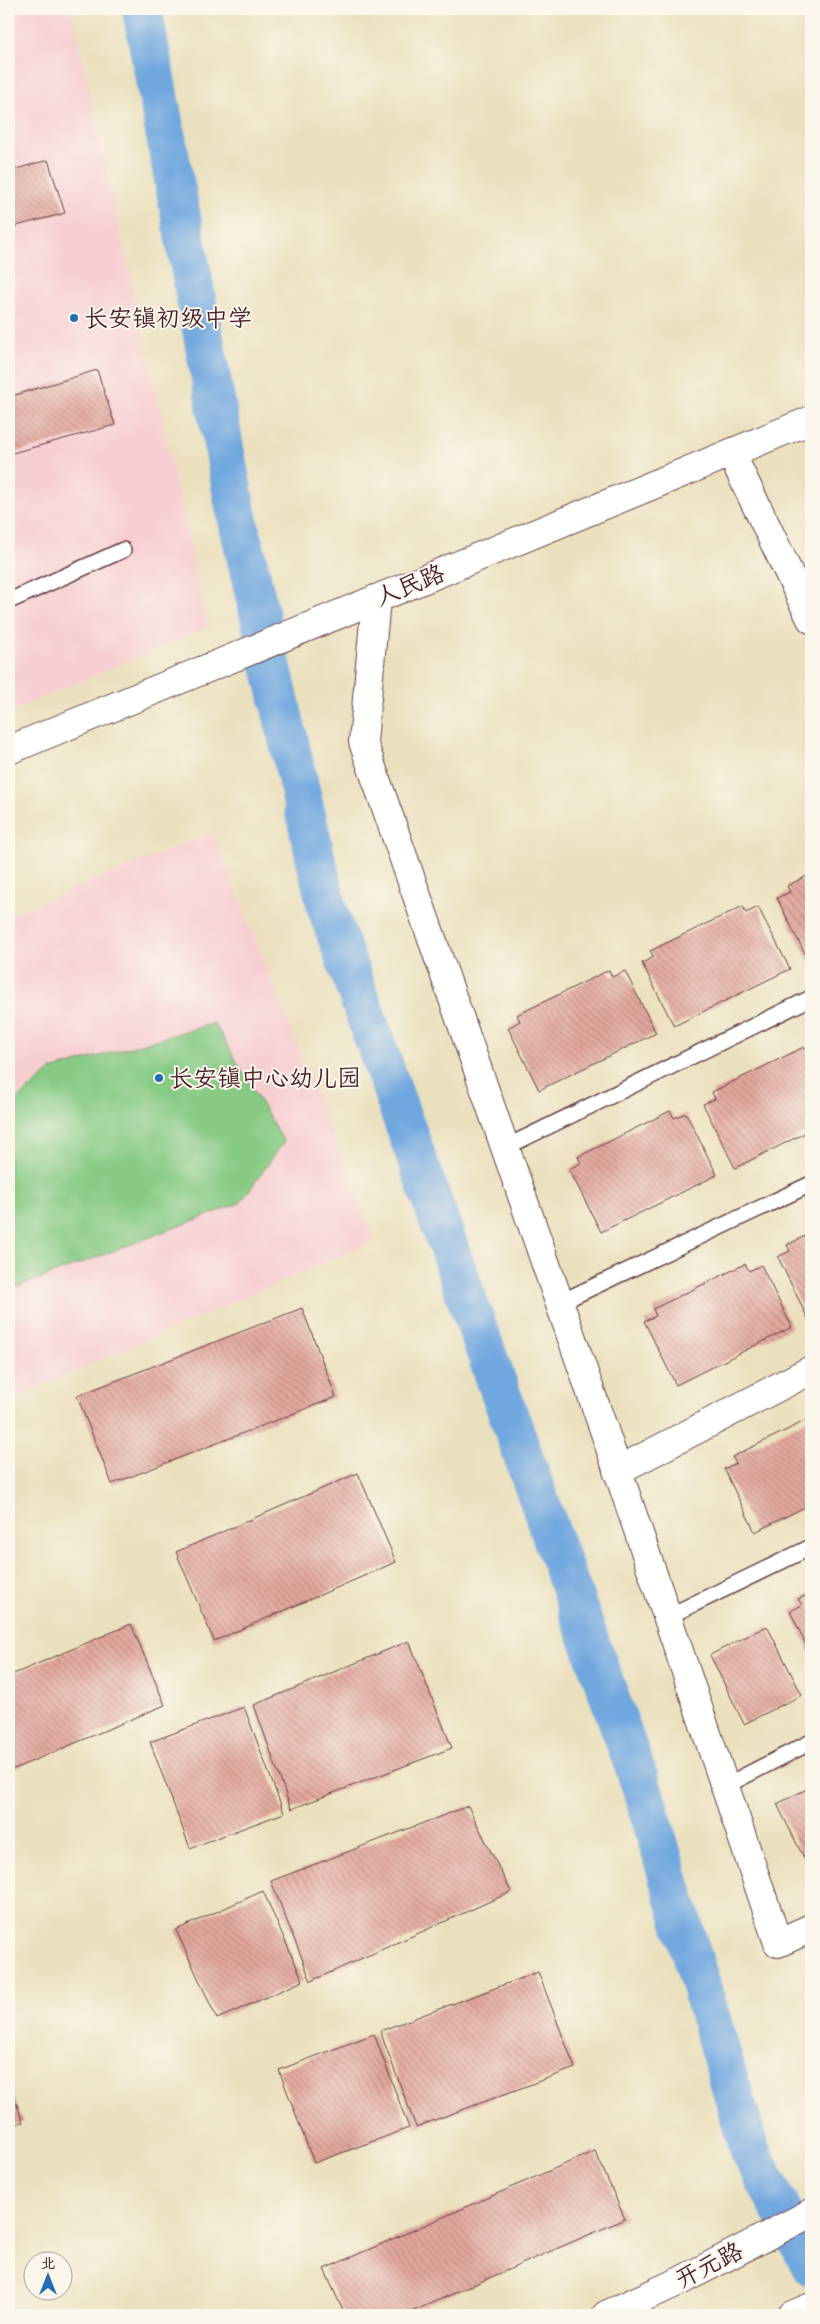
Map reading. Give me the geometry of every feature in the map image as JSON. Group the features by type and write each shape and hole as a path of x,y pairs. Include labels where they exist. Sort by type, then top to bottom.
{"street":[{"name":"人民路","path":"9,750 811,420"},
{"path":"731,453 811,619"},
{"path":"365,604 363,742 617,1470 778,1943 811,1928"},
{"path":"617,1470 811,1370"},
{"name":"开元路","path":"606,2315 682,2280 811,2213"},
{"path":"792,2315 811,2307"}],"lane":[{"path":"9,600 123,550"},
{"path":"504,1148 811,998"},
{"path":"559,1303 811,1184"},
{"path":"667,1617 811,1547"},
{"path":"725,1786 811,1742"}],"shaded area":[{"name":"长安镇初级中学","path":"9,9 71,9 208,627 9,712"},
{"name":"长安镇中心幼儿园","path":"213,832 374,1241 9,1400 9,915"}],"green space":[{"path":"214,1023 284,1142 240,1203 18,1287 9,1269 9,1106 51,1070"}],"building":[{"path":"48,160 65,213 9,228 9,171"},
{"path":"97,370 115,425 9,454 9,397"},
{"path":"811,874 811,961 809,962 777,898 790,892 787,886"},
{"path":"743,906 746,913 758,907 790,969 674,1026 642,963 654,957 650,951"},
{"path":"609,970 612,977 625,971 656,1033 539,1090 508,1028 520,1021 517,1015"},
{"path":"804,1047 807,1054 811,1052 811,1130 735,1168 703,1104 715,1099 712,1092"},
{"path":"670,1111 674,1118 686,1113 717,1175 601,1232 569,1169 581,1163 578,1157"},
{"path":"811,1233 811,1320 809,1321 778,1257 790,1251 787,1245"},
{"path":"745,1264 749,1271 761,1265 792,1327 676,1385 644,1321 656,1316 653,1309"},
{"path":"302,1308 336,1397 112,1484 77,1396"},
{"path":"811,1418 811,1504 755,1532 724,1469 736,1463 732,1457"},
{"path":"358,1473 396,1562 214,1641 176,1552"},
{"path":"811,1593 811,1655 790,1611 802,1605 798,1599"},
{"path":"131,1624 165,1705 9,1771 9,1676"},
{"path":"767,1626 802,1695 744,1724 710,1655"},
{"path":"409,1641 452,1748 291,1809 254,1705"},
{"path":"244,1707 284,1813 190,1848 150,1742"},
{"path":"811,1787 811,1872 777,1804"},
{"path":"468,1806 511,1892 311,1981 271,1881"},
{"path":"263,1891 303,1981 217,2019 176,1930"},
{"path":"538,1972 575,2068 416,2127 380,2031"},
{"path":"374,2034 409,2128 314,2163 279,2070"},
{"path":"9,2082 23,2122 9,2126"},
{"path":"595,2151 625,2219 404,2315 345,2315 324,2269"}],"waterway":[{"path":"142,9 236,512 327,908 642,1788 750,2151 811,2266"}],"place":[{"name":"长安镇初级中学","path":"74,318"},
{"name":"长安镇中心幼儿园","path":"159,1078"}]}
